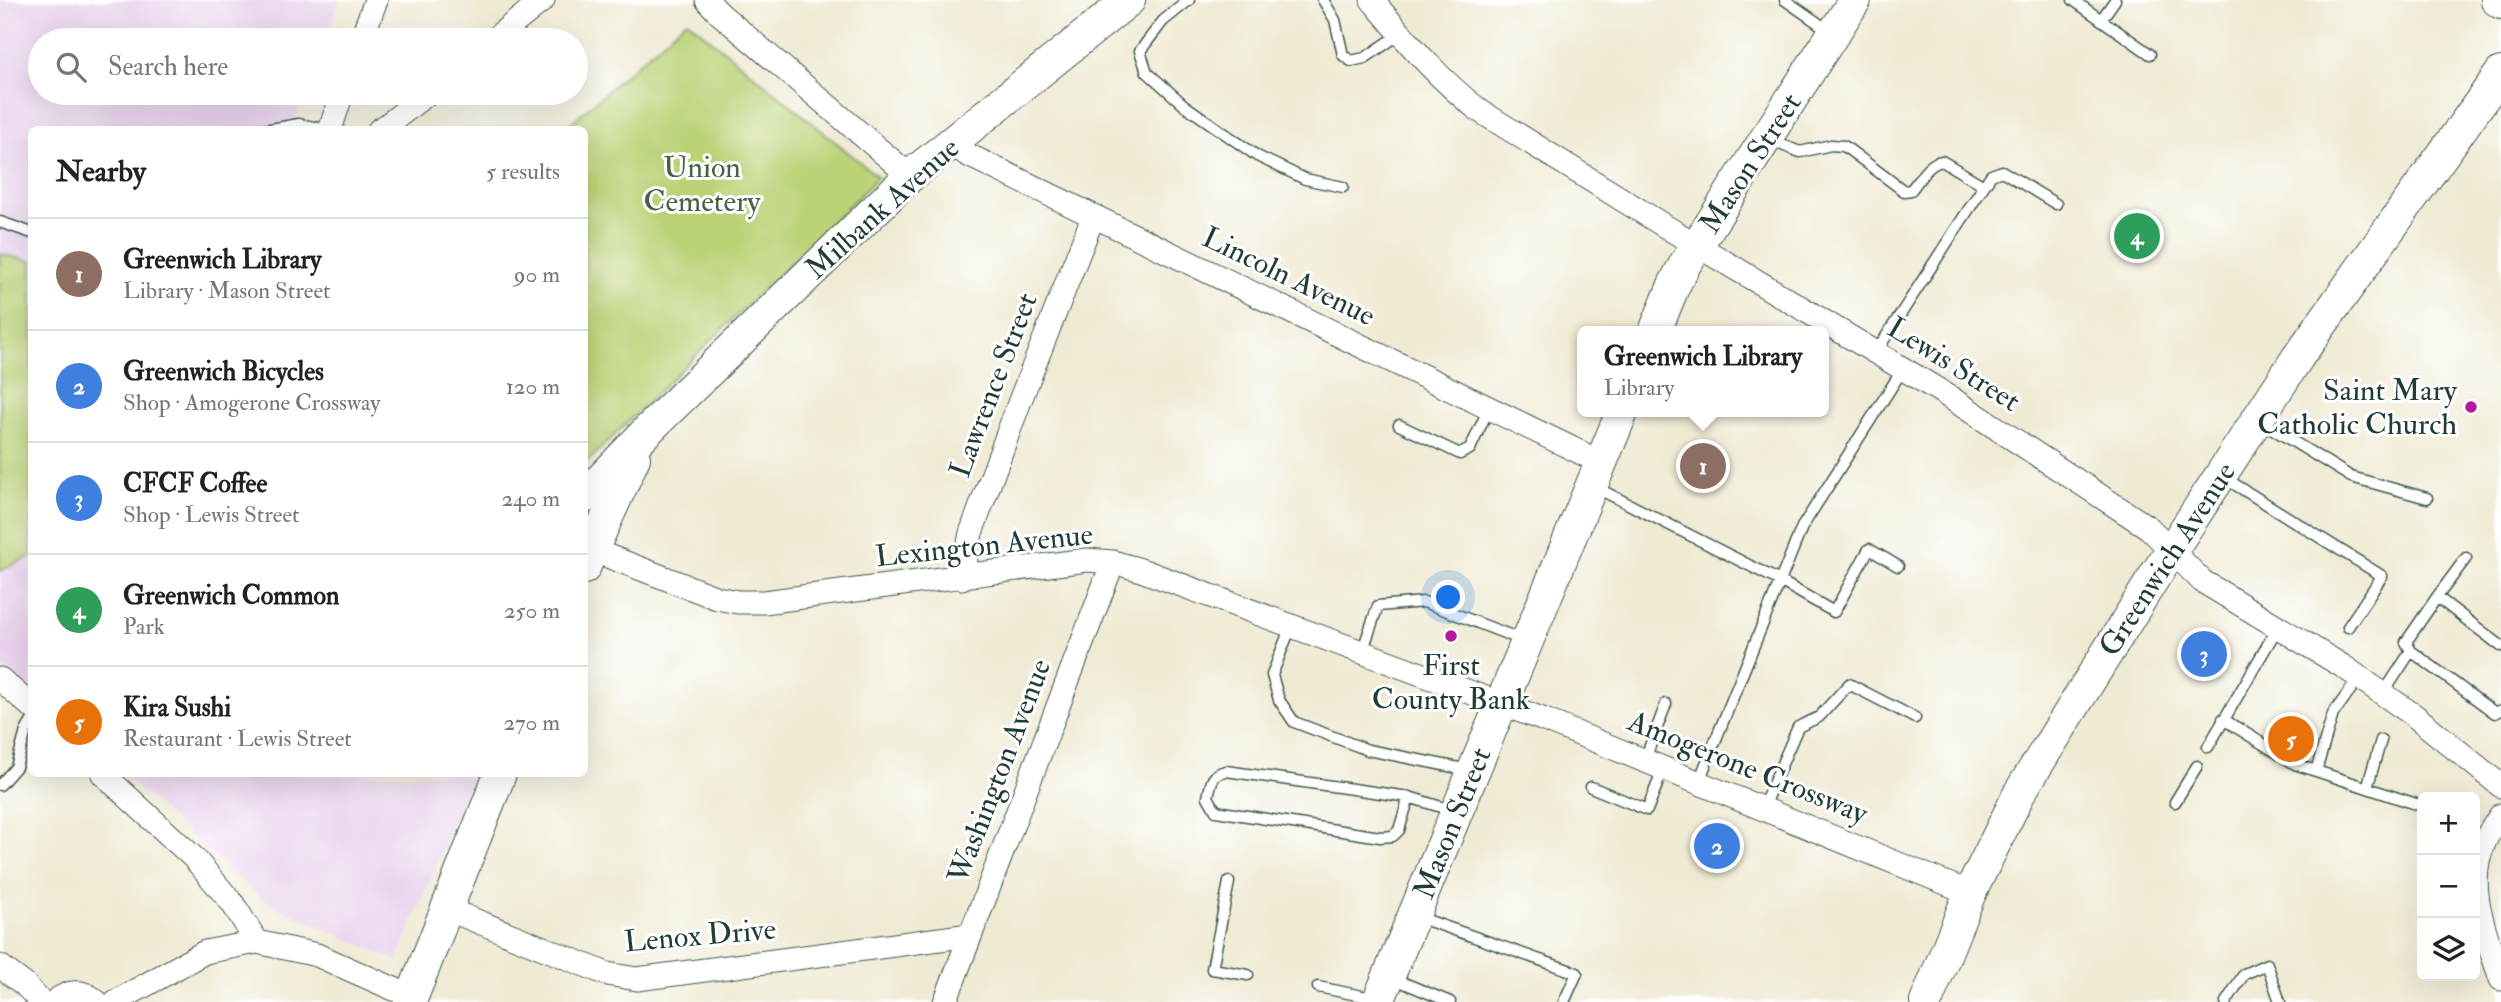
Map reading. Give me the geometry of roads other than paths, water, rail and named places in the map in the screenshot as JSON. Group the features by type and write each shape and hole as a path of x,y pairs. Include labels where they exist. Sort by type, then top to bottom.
{"main road":[{"name":"Milbank Avenue","path":"588,493 910,176 1129,0"},
{"name":"Mason Street","path":"1657,326 1674,285 1698,245 1855,0"},
{"name":"Greenwich Avenue","path":"1926,1002 1970,892 2020,792 2171,551 2318,329 2501,73"},
{"name":"Mason Street","path":"1382,993 1620,417"},
{"name":"Milbank Avenue","path":"588,553 648,431"},
{"path":"411,1000 499,777"}],"street":[{"path":"366,28 376,0"},
{"path":"508,28 543,0"},
{"path":"707,0 910,176"},
{"name":"Lewis Street","path":"1372,0 1439,77 1480,111 1876,352 2148,528 2202,581 2383,694 2415,716 2501,786"},
{"path":"331,126 338,105"},
{"path":"385,126 413,105"},
{"name":"Lincoln Avenue","path":"951,143 968,155 1093,217 1489,408 1597,474"},
{"name":"Lawrence Street","path":"962,578 971,533 1081,242 1093,217"},
{"name":"Lexington Avenue","path":"588,555 717,598 738,602 764,602 962,578 1067,562 1113,562 1502,704"},
{"name":"Washington Avenue","path":"945,1002 1113,562"},
{"path":"0,679 28,704"},
{"name":"Amogerone Crossway","path":"1502,704 1970,892"},
{"path":"106,777 194,859 233,904 257,942"},
{"path":"2501,815 2483,843 2477,867 2477,895 2484,928 2501,979"},
{"name":"Lenox Drive","path":"447,909 607,974 637,979 970,935"},
{"path":"115,1002 205,952 257,942 317,955 411,1000"},
{"path":"0,966 25,985 41,1002"},
{"path":"54,1002 64,994 75,992 86,994 97,1002"}],"lane":[{"path":"1189,0 1163,21 1140,51 1147,72 1184,106 1257,156 1305,179 1343,187"},
{"path":"1322,0 1335,20 1343,55 1351,61 1365,58 1400,34"},
{"path":"1785,0 1833,33"},
{"path":"2073,0 2150,54"},
{"path":"2101,20 2115,0"},
{"path":"288,126 309,126"},
{"path":"1766,139 1800,152 1830,145 1844,146 1904,191 1911,190 1937,161 1942,161 1984,186"},
{"path":"1876,352 1991,175 2002,171 2056,204"},
{"path":"0,222 28,232"},
{"path":"1699,781 1802,527 1903,369"},
{"path":"1399,425 1460,454 1470,449 1489,408"},
{"path":"2258,419 2351,477 2427,498"},
{"path":"1597,474 1834,612 1869,549 1898,566"},
{"path":"2220,476 2382,576 2348,627"},
{"path":"2466,558 2406,642 2411,651 2496,712 2501,710"},
{"path":"2437,597 2499,640"},
{"path":"1362,652 1378,606 1424,602 1528,642"},
{"path":"1291,626 1272,675 1279,701 1294,722 1368,750 1474,771"},
{"path":"2208,747 2277,627"},
{"path":"2383,694 2411,651"},
{"path":"2316,771 2333,714 2359,678"},
{"path":"1763,807 1798,727 1819,717 1849,684 1915,718"},
{"path":"1591,787 1647,810 1666,704"},
{"path":"2224,719 2295,764 2417,804"},
{"path":"0,785 16,767 28,728"},
{"path":"2367,788 2381,740"},
{"path":"2175,802 2197,766"},
{"path":"1409,797 1399,830 1392,836 1380,837 1216,811 1208,797 1216,773 1226,771 1409,797 1457,812"},
{"path":"1229,882 1212,969 1248,975"},
{"path":"1414,916 1577,973 1564,1002"},
{"path":"2226,1002 2244,974 2267,964 2280,1002"},
{"path":"1318,987 1450,1002"}],"place":[{"name":"Greenwich Common","path":"2137,236"},
{"name":"Saint Mary Catholic Church","path":"2471,407"},
{"name":"Greenwich Library","path":"1703,466"},
{"name":"First County Bank","path":"1451,636"},
{"name":"CFCF Coffee","path":"2204,654"},
{"name":"Kira Sushi","path":"2291,739"},
{"name":"Greenwich Bicycles","path":"1717,846"}],"park label":[{"name":"Union Cemetery","path":"702,184"}]}
